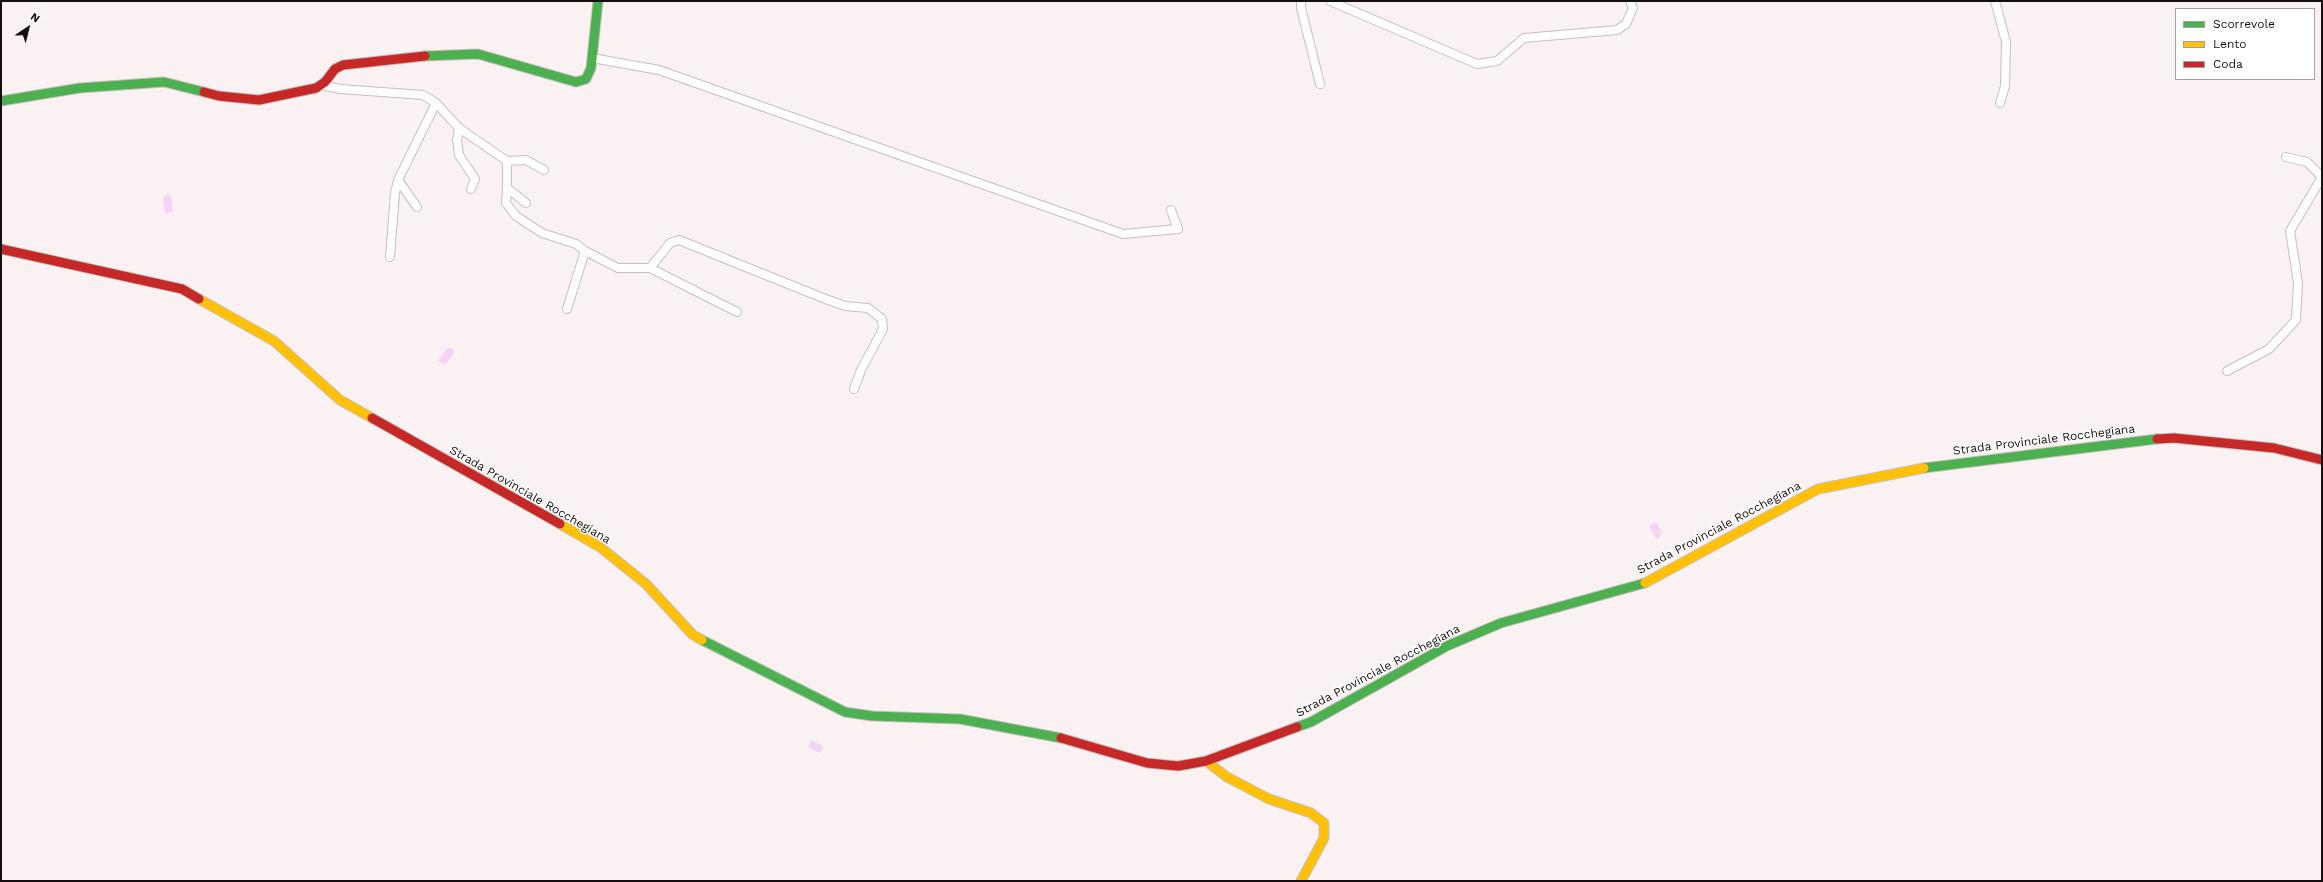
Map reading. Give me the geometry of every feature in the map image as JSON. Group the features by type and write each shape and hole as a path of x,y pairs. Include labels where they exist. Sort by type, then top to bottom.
{"main road":[{"path":"1,101 80,88 164,82 219,96 259,100 289,95 316,88 321,85 335,69 343,65 382,59 458,53 478,54 514,63 576,82 586,79 592,58 596,33 598,1"},
{"name":"Strada Provinciale Rocchegiana","path":"1,249 182,289 274,341 340,400 600,547 646,584 693,635 806,694 845,712 872,716 960,719 1049,735 1147,763 1178,766 1206,761 1311,722 1447,646 1501,623 1646,583 1818,489 1905,470 2136,440 2174,438 2274,448 2322,460"},
{"path":"1206,761 1234,781 1269,800 1311,813 1324,823 1324,838 1301,881"}],"street":[{"path":"1301,1 1300,8 1320,84"},
{"path":"1330,1 1477,64 1497,61 1524,38 1617,30 1626,24 1633,8 1630,1"},
{"path":"1995,1 2006,42 2005,86 2000,103"},
{"path":"592,58 659,70 940,167 1123,234 1178,229 1171,210"},
{"path":"321,85 340,89 423,95 436,103 459,128 507,161 526,160 544,170"},
{"path":"390,257 394,193 398,180 436,103"},
{"path":"459,128 457,140 459,155 475,179 471,189"},
{"path":"2227,371 2269,349 2296,320 2298,283 2290,231 2322,177 2307,162 2286,157"},
{"path":"507,161 506,203 516,216 542,233 576,244 585,251 618,268 650,268 737,312"},
{"path":"398,180 416,207"},
{"path":"507,188 526,203"},
{"path":"650,268 670,243 679,240 845,306 868,308 882,319 883,329 861,370 854,389"},
{"path":"567,309 585,251"}],"shaded area":[{"path":"168,194 171,196 173,212 165,213 163,197"},
{"path":"447,348 452,348 454,353 445,365 438,361"},
{"path":"1656,522 1662,533 1659,538 1656,538 1649,526"},
{"path":"811,740 823,746 820,753 808,747"}],"traffic: fast":[{"path":"425,56 478,54 576,82 586,79 591,68 598,1"},
{"path":"1,101 80,88 164,82 204,92"},
{"path":"1924,468 2157,439"},
{"path":"1297,727 1311,722 1447,646 1501,623 1645,583"},
{"path":"702,640 845,712 872,716 960,719 1061,738"}],"traffic: slow":[{"path":"199,299 274,341 340,400 372,418"},
{"path":"1645,583 1818,489 1924,468"},
{"path":"560,524 600,547 646,584 693,635 702,640"},
{"path":"1206,761 1227,777 1269,799 1311,813 1324,823 1324,838 1301,881"}],"traffic: jam":[{"path":"204,92 219,96 259,100 316,88 325,82 335,69 343,65 425,56"},
{"path":"1,249 182,289 199,299"},
{"path":"372,418 560,524"},
{"path":"2157,439 2174,438 2274,448 2322,460"},
{"path":"1061,738 1147,763 1178,766 1206,761 1297,727"}]}
